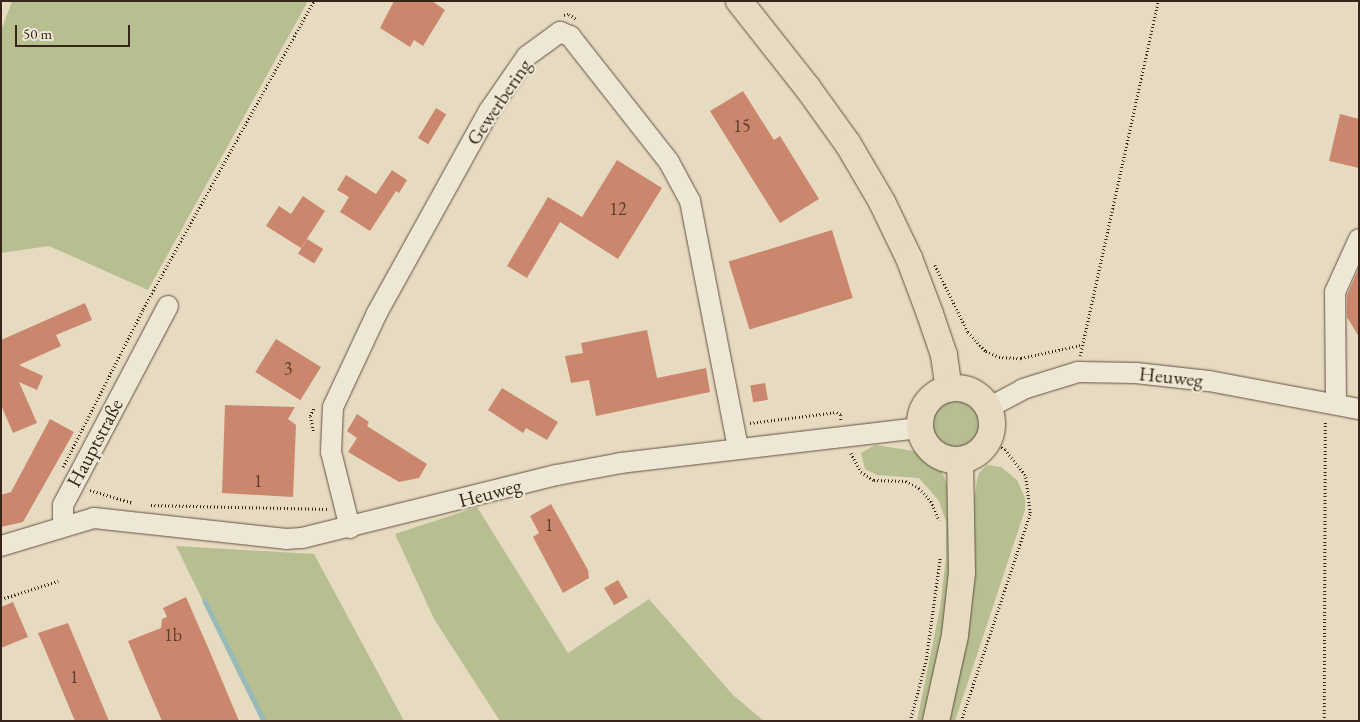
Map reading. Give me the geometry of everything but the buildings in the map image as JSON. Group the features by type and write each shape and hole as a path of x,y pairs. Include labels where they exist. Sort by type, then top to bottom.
{"main road":[{"path":"739,1 819,103 882,202 909,258 930,314 944,355 949,389"},
{"path":"949,389 972,392 988,408 992,424 988,440 977,454 960,460 949,460 929,449 920,428 924,407 939,392 949,389"},
{"path":"936,721 955,635 962,573 960,460"}],"street":[{"name":"Gewerbering","path":"350,528 332,452 333,407 377,313 489,110 527,56 560,32 570,36 669,162 690,201 738,448"},
{"path":"1330,403 1335,292 1359,239"},
{"name":"Hauptstraße","path":"62,525 63,505 69,479 168,306"},
{"name":"Heuweg","path":"988,408 1023,389 1078,372 1136,372 1209,380 1359,409"},
{"name":"Heuweg","path":"62,525 109,518 286,540 350,528 557,475 738,448 920,428"},
{"path":"1,546 62,525"}],"path":[{"path":"139,505 69,479 62,464 139,318 314,1"},
{"path":"1078,372 1081,345 1158,1"},
{"path":"561,17 569,14 581,24"},
{"path":"931,256 968,332 986,351 999,357 1021,358 1081,345"},
{"path":"314,435 310,416 319,398"},
{"path":"1324,721 1330,403"},
{"path":"745,423 836,412 841,415 852,458 861,472 874,480 906,481 919,488 931,501 939,526"},
{"path":"961,721 1030,513 1025,475 1005,450 988,440"},
{"path":"148,505 330,509 328,500"},
{"path":"910,721 926,660 940,550"},
{"path":"1,599 58,581"}],"green space":[{"path":"12,1 308,1 148,290 49,246 1,253 1,31"},
{"path":"951,397 961,397 975,404 982,418 982,428 975,442 961,449 951,449 941,445 934,438 930,428 930,418 934,408 941,401"},
{"path":"875,445 927,453 939,464 951,496 953,583 926,721 917,721 940,608 946,558 946,522 939,501 919,478 877,475 865,469 861,453"},
{"path":"987,465 1001,467 1017,480 1025,498 1025,510 955,721 944,721 977,480 979,473"},
{"path":"477,507 568,653 649,599 733,695 764,721 500,721 434,619 395,534"},
{"path":"176,546 314,554 404,721 262,721"}],"waterway":[{"path":"205,601 264,721"}]}
